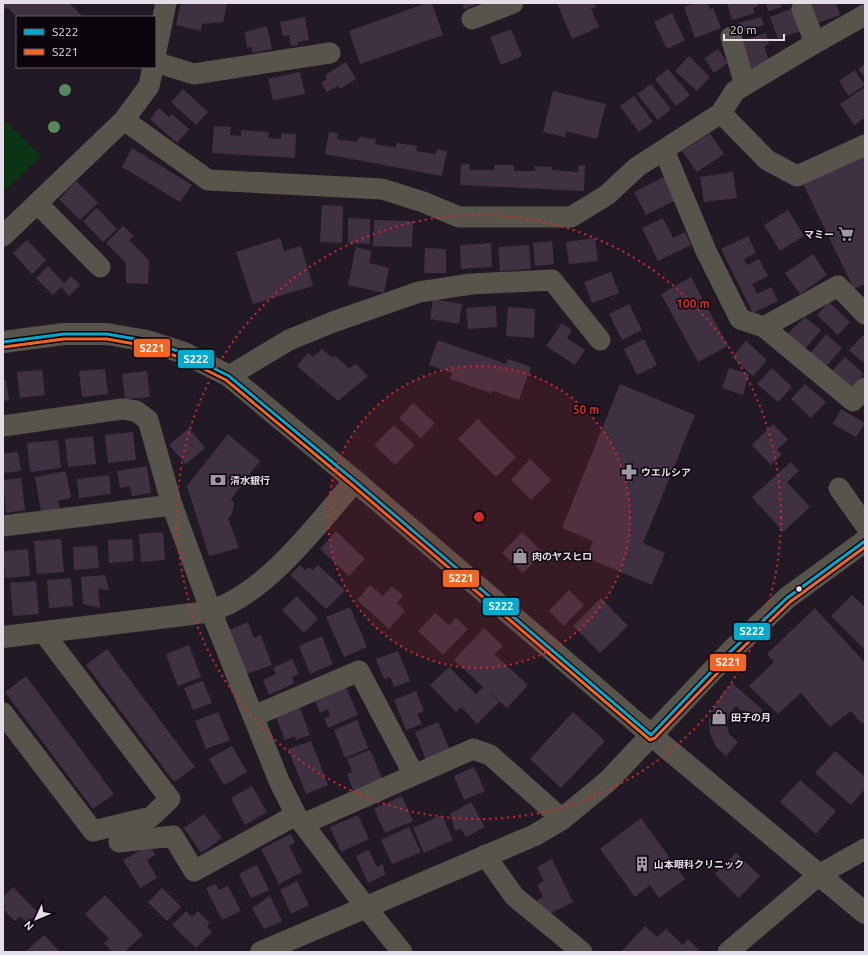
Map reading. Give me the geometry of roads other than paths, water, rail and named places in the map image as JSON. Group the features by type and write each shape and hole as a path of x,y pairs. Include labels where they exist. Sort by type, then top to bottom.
{"street":[{"path":"156,51 166,3"},
{"path":"472,19 513,3"},
{"path":"802,9 815,43"},
{"path":"124,120 208,180 382,189 424,202 459,217 571,217 607,195 637,166 720,113 735,91 865,15"},
{"path":"731,37 745,85"},
{"path":"156,62 194,74 330,53"},
{"path":"3,236 124,120 149,86 153,68"},
{"path":"720,113 768,160 798,176 865,145"},
{"path":"664,150 706,250 740,318 764,327 853,401 865,388"},
{"path":"37,203 100,268"},
{"path":"229,376 289,340 333,322 419,292 471,284 552,280 600,340"},
{"path":"764,327 838,286 865,314"},
{"path":"3,342 64,334 107,334 147,341 184,353 229,376 355,481 651,735 865,913"},
{"path":"3,426 122,409 136,411 148,420 172,505 210,611 254,716 279,781 299,819 402,952"},
{"path":"3,636 210,611 233,601 259,585 289,556 355,481"},
{"path":"839,488 865,526"},
{"path":"3,526 172,505"},
{"path":"261,952 365,906 535,835 562,819 608,781 730,652 787,598 865,541"},
{"path":"3,713 93,831 150,817 170,799 43,632"},
{"path":"254,716 359,671 414,775"},
{"path":"119,842 173,836 194,872 299,819 414,775 472,749 490,755 562,819"},
{"path":"728,952 820,875 865,848"},
{"path":"485,855 514,896 582,952"}],"place":[{"name":"マミー","path":"846,234"},
{"name":"ウエルシア","path":"629,472"},
{"name":"清水銀行","path":"218,480"},
{"name":"肉のヤスヒロ","path":"520,556"},
{"name":"田子の月","path":"719,717"},
{"name":"山本眼科クリニック","path":"642,864"}]}
